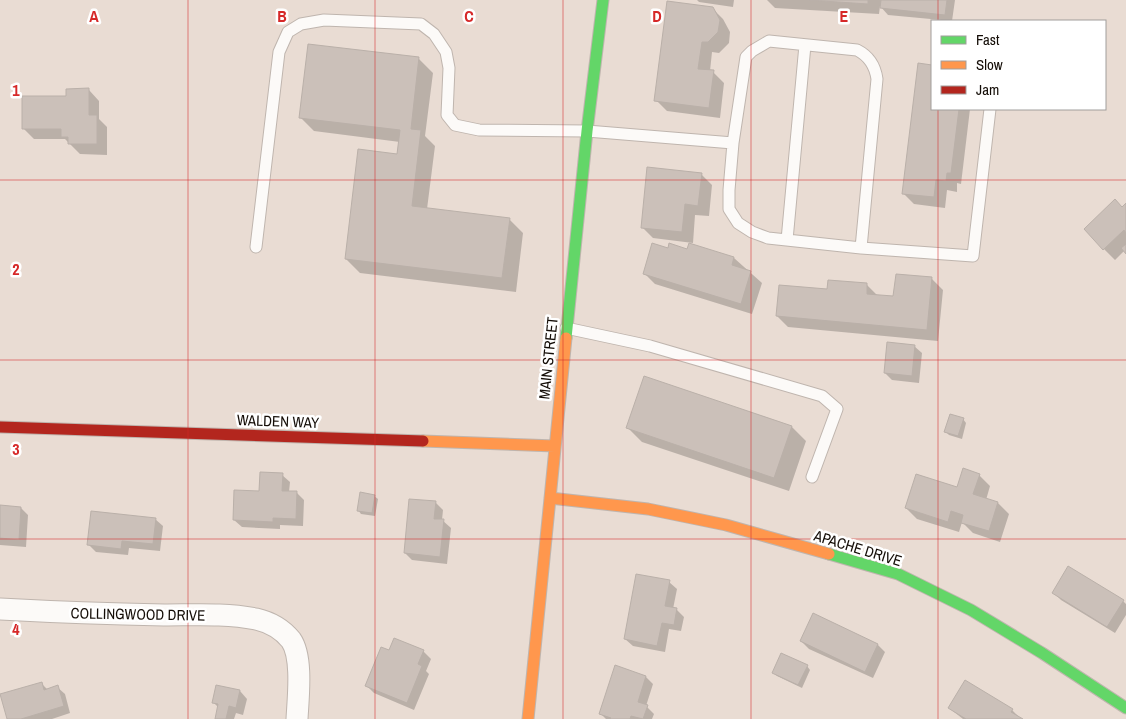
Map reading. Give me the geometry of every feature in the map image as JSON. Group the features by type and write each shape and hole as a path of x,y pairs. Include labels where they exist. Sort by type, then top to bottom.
{"street":[{"name":"MAIN STREET","path":"528,719 566,328 603,0"},
{"name":"WALDEN WAY","path":"0,427 555,446"},
{"name":"APACHE DRIVE","path":"550,498 648,509 726,525 898,574 971,610 1042,653 1126,708"},
{"name":"COLLINGWOOD DRIVE","path":"0,609 80,613 228,616 256,619 283,631 292,642 297,657 297,719"}],"lane":[{"path":"256,247 279,52 288,32 301,24 324,20 421,24 434,34 446,52 449,68 447,115 455,125 479,130 587,131 733,143"},
{"path":"861,248 877,79 875,68 864,54 857,50 769,41 752,50 746,57 733,143 729,208 738,223 752,232 768,238 861,248 973,256 990,110"},
{"path":"787,240 805,45"},
{"path":"566,328 650,346 822,396 837,409 812,477"}],"building":[{"path":"808,0 868,0 868,4"},
{"path":"881,0 947,0 945,15 880,8"},
{"path":"667,1 713,7 720,20 718,32 708,42 702,42 698,69 714,70 709,108 654,101"},
{"path":"308,44 419,57 411,129 421,130 412,206 510,218 502,278 345,259 358,149 397,154 400,130 299,118"},
{"path":"918,63 931,65 931,110 959,110 951,173 947,173 946,181 936,180 934,197 902,194"},
{"path":"89,88 89,115 97,115 97,144 68,144 68,137 61,137 61,129 22,129 22,96 66,96 66,89"},
{"path":"647,167 702,173 698,206 685,204 682,232 641,228"},
{"path":"1115,199 1122,207 1126,203 1126,233 1124,230 1103,250 1084,229"},
{"path":"652,243 668,248 669,243 687,249 689,243 734,257 732,265 751,271 741,304 643,274"},
{"path":"1126,244 1126,254 1121,248"},
{"path":"896,274 932,277 927,330 776,316 779,285 827,289 828,280 867,283 867,294 893,296"},
{"path":"887,342 915,345 912,376 884,373"},
{"path":"644,376 792,426 774,478 626,428"},
{"path":"950,414 964,418 958,436 944,432"},
{"path":"963,468 980,474 973,494 998,502 989,531 961,523 963,515 951,511 948,522 905,508 916,474 957,487"},
{"path":"260,472 283,473 282,491 297,491 296,519 273,518 273,522 233,520 234,490 259,491"},
{"path":"360,492 375,495 372,513 357,511"},
{"path":"409,499 436,501 434,519 444,519 440,557 404,553"},
{"path":"0,505 21,507 19,540 0,538"},
{"path":"91,511 156,518 153,544 122,541 121,549 87,545"},
{"path":"1068,566 1124,600 1107,627 1052,593"},
{"path":"636,574 670,580 665,606 677,608 674,625 662,623 657,646 624,639"},
{"path":"813,613 878,644 865,672 800,641"},
{"path":"394,638 424,650 418,664 422,666 407,703 365,686 381,647 389,650"},
{"path":"781,653 808,665 798,685 772,673"},
{"path":"615,665 646,676 638,702 648,705 643,719 631,716 630,719 610,719 599,714"},
{"path":"965,680 1013,709 1011,712 1023,719 966,719 948,708"},
{"path":"42,682 44,690 58,685 64,706 21,719 7,719 0,694"},
{"path":"216,685 240,690 236,708 229,706 226,719 215,719 218,704 212,703"}],"traffic: fast":[{"path":"566,338 587,131 603,0"},
{"path":"829,554 898,574 971,610 1042,653 1126,708"}],"traffic: slow":[{"path":"528,719 566,338"},
{"path":"423,441 555,446"},
{"path":"550,498 648,509 726,525 829,554"}],"traffic: jam":[{"path":"0,427 423,441"}]}
